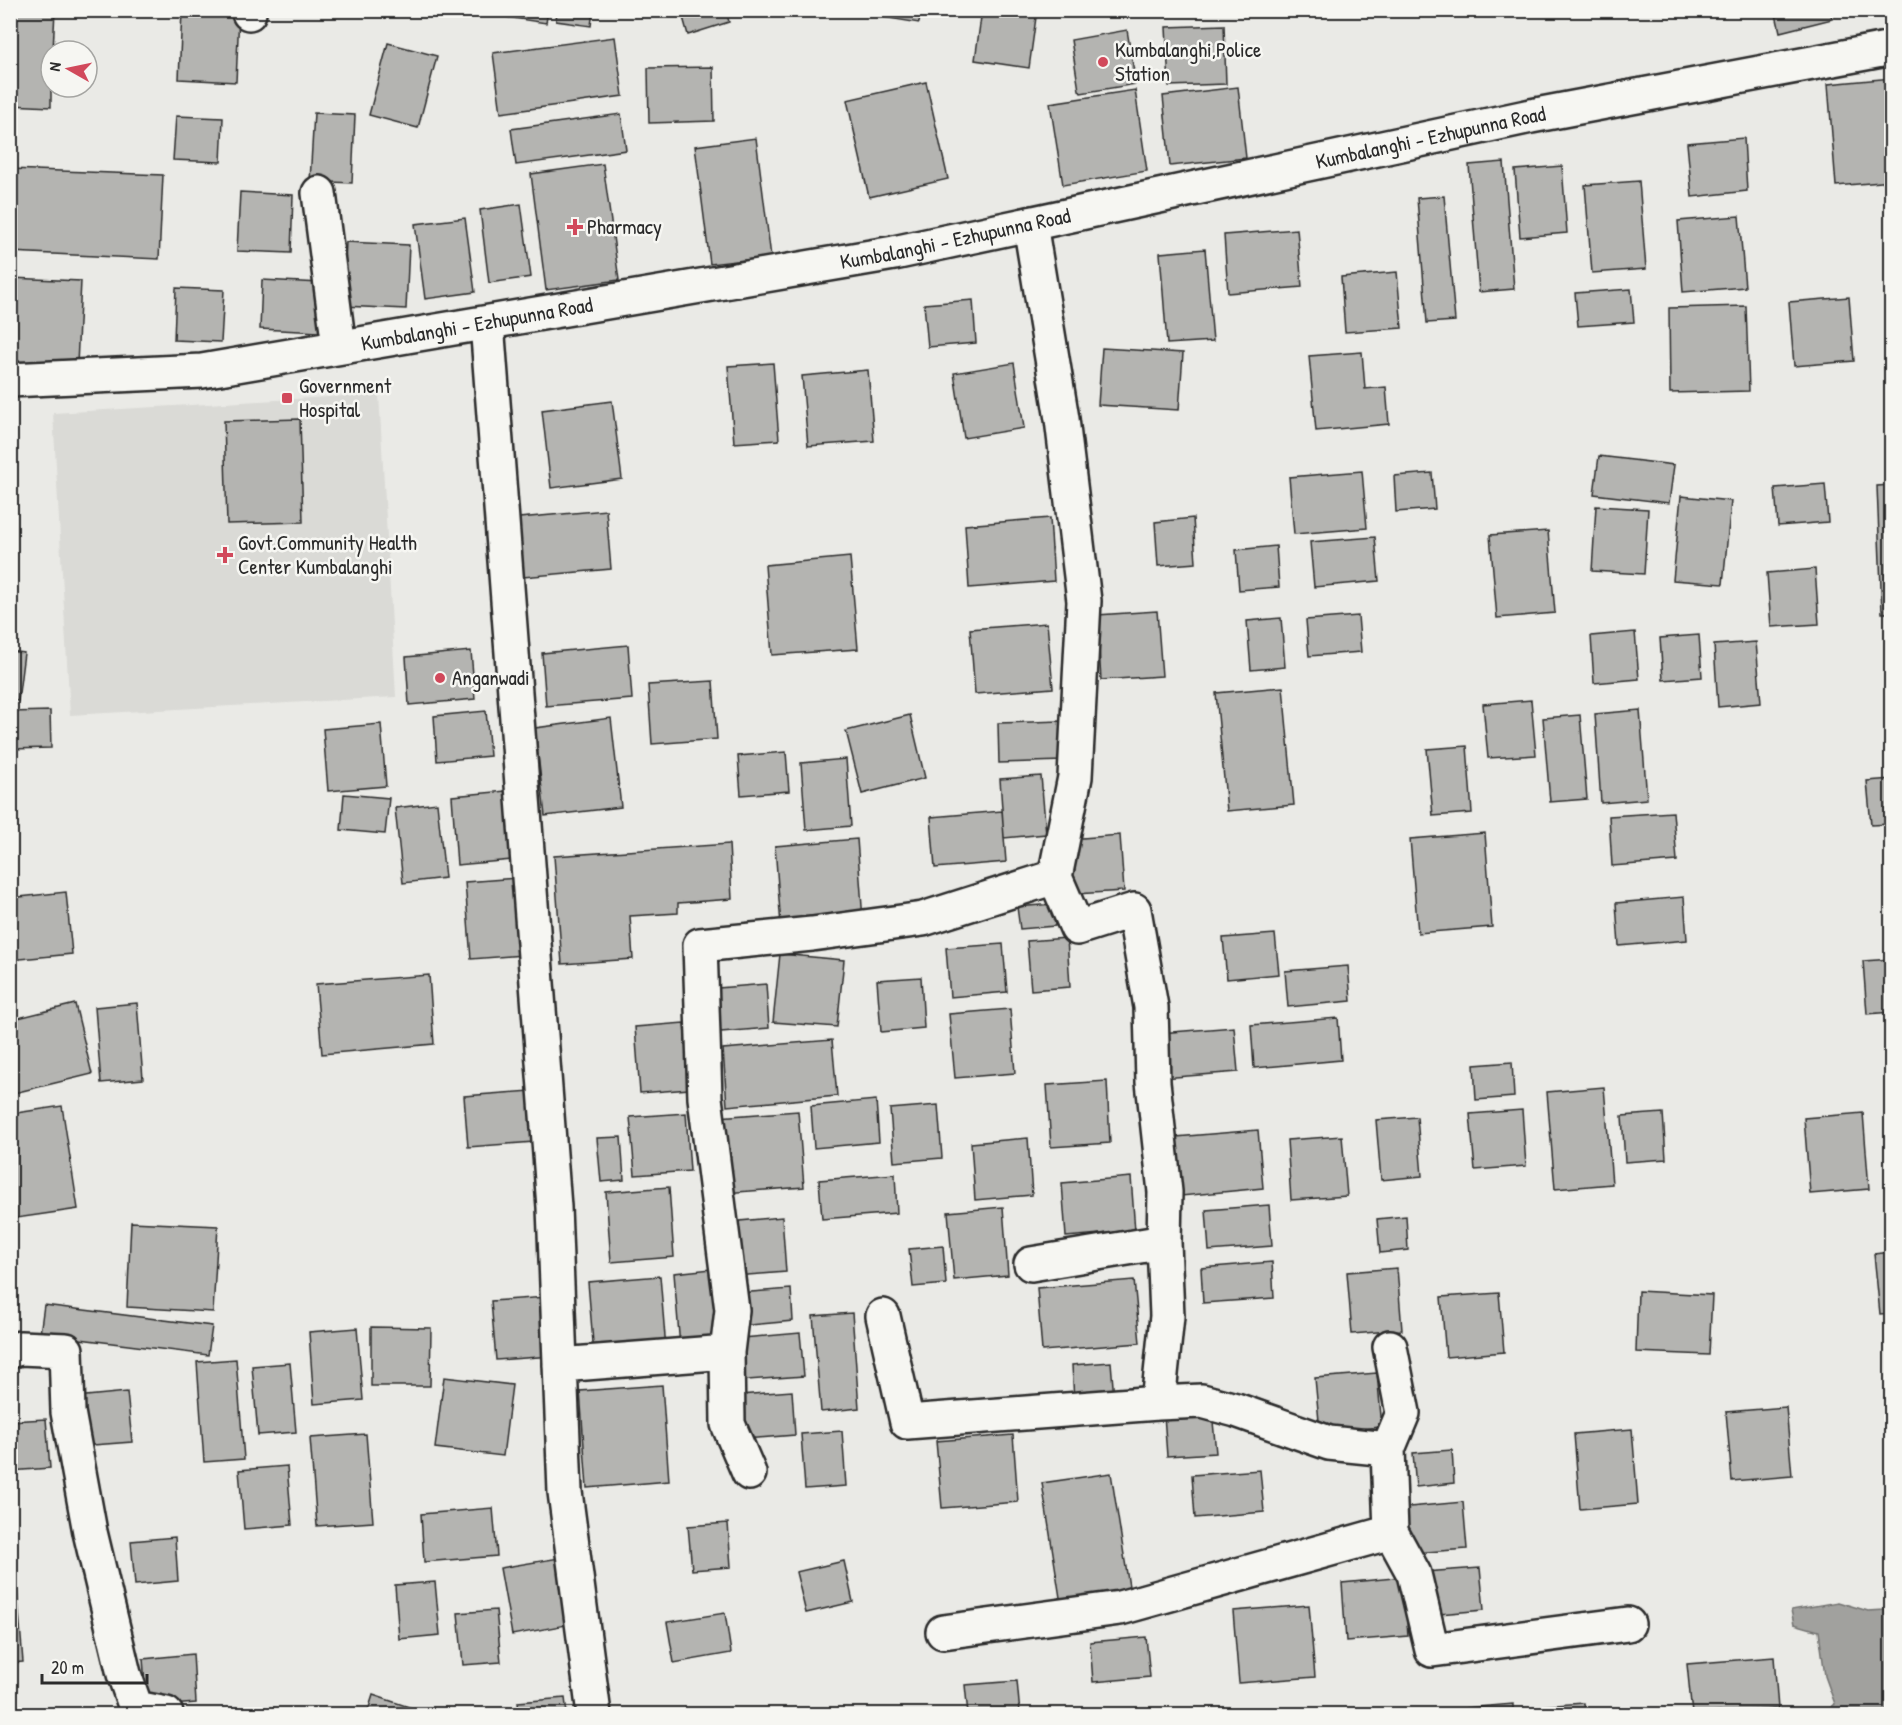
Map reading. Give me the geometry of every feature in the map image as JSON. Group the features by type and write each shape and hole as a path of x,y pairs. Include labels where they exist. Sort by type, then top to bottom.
{"street":[{"name":"Kumbalanghi - Ezhupunna Road","path":"10,380 202,371 894,253 1530,116 1892,48"},
{"path":"319,193 339,346"},
{"path":"1030,224 1062,419 1083,601 1076,777 1055,877 1077,928 1134,910 1151,1006 1153,1082 1165,1192 1164,1242 1167,1316 1158,1403"},
{"path":"487,323 554,1207 565,1491 594,1714"},
{"path":"749,1473 728,1424 727,1352 732,1310 705,1098 700,945 812,934 923,919 1055,877"},
{"path":"1031,1264 1164,1242"},
{"path":"884,1316 907,1422 1202,1401 1236,1410 1329,1443 1388,1449"},
{"path":"1389,1347 1402,1413 1388,1449 1391,1532 1414,1574 1432,1650 1628,1624"},
{"path":"10,1351 20,1348 66,1350 68,1412 90,1532 124,1674 136,1708 166,1714"},
{"path":"560,1365 727,1352"},
{"path":"943,1632 1120,1608 1391,1532"}],"shaded area":[{"name":"Govt.Community Health Center Kumbalanghi","path":"379,394 396,697 70,715 53,413"},
{"path":"1891,1596 1891,1714 1823,1714 1835,1704 1825,1676 1819,1631 1794,1624 1791,1610 1838,1602 1868,1611 1885,1610"}],"building":[{"path":"10,10 55,10 54,39 39,39 39,99 51,99 51,107 10,105"},
{"path":"493,10 548,10 546,23 492,15"},
{"path":"557,10 593,10 591,26 556,21"},
{"path":"681,10 726,10 729,22 688,35"},
{"path":"840,10 921,10 919,23"},
{"path":"982,10 1037,10 1029,68 975,60"},
{"path":"1775,10 1830,10 1832,19 1780,32"},
{"path":"182,11 239,14 236,82 179,79"},
{"path":"1224,25 1226,84 1169,86 1166,27"},
{"name":"Kumbalanghi,Police Station","path":"1127,30 1136,84 1081,93 1071,40"},
{"path":"615,37 623,96 501,113 493,53"},
{"path":"388,43 437,56 418,128 369,115"},
{"path":"713,67 714,121 649,123 648,68"},
{"path":"1892,78 1892,181 1836,186 1828,84"},
{"path":"926,82 948,179 869,197 847,100"},
{"path":"1238,87 1246,158 1170,166 1163,96"},
{"path":"1135,90 1147,171 1063,185 1050,103"},
{"path":"314,113 355,115 352,183 310,181"},
{"path":"621,114 626,150 516,165 511,129"},
{"path":"176,116 223,118 221,162 173,160"},
{"path":"756,138 771,257 710,264 695,146"},
{"path":"1744,138 1747,191 1692,197 1687,143"},
{"path":"1504,162 1514,289 1479,292 1469,165"},
{"name":"Pharmacy","path":"603,164 619,280 546,290 531,174"},
{"path":"1562,166 1567,233 1520,237 1515,170"},
{"path":"10,169 163,175 159,259 10,252"},
{"path":"1639,181 1646,269 1592,273 1585,185"},
{"path":"240,192 293,195 291,253 237,251"},
{"path":"1444,196 1455,321 1427,323 1417,198"},
{"path":"521,204 531,277 489,283 480,210"},
{"path":"1739,216 1745,287 1683,292 1678,221"},
{"path":"465,218 475,292 425,299 415,224"},
{"path":"1297,229 1302,287 1228,293 1224,235"},
{"path":"346,242 409,245 406,309 343,306"},
{"path":"1205,249 1213,341 1167,344 1160,253"},
{"path":"1397,272 1402,328 1345,332 1341,277"},
{"path":"10,278 81,281 77,364 10,361"},
{"path":"262,280 321,283 319,332 260,329"},
{"path":"176,288 224,290 221,342 174,340"},
{"path":"1631,289 1634,322 1578,326 1575,293"},
{"path":"1849,297 1854,361 1794,366 1789,302"},
{"path":"973,300 976,343 928,347 924,304"},
{"path":"1746,306 1749,391 1670,393 1669,308"},
{"path":"1102,348 1183,353 1179,410 1098,405"},
{"path":"1362,352 1365,389 1386,387 1389,424 1316,431 1309,356"},
{"path":"773,363 779,440 734,443 728,366"},
{"path":"1014,363 1024,428 964,438 954,373"},
{"path":"868,370 874,441 808,446 802,376"},
{"path":"612,401 622,479 551,488 542,410"},
{"name":"Govt.Community Health Center Kumbalanghi","path":"300,419 303,522 227,524 224,421"},
{"path":"1599,456 1674,465 1669,503 1594,494"},
{"path":"1362,471 1367,528 1294,534 1289,477"},
{"path":"1432,473 1435,509 1396,512 1394,476"},
{"path":"1825,484 1828,522 1778,526 1775,488"},
{"path":"1892,485 1892,613 1882,613 1877,486"},
{"path":"1681,496 1731,501 1723,584 1673,580"},
{"path":"1596,506 1648,509 1644,574 1592,571"},
{"path":"606,510 611,569 523,577 519,518"},
{"path":"1050,518 1054,581 969,588 965,525"},
{"path":"1193,518 1196,563 1158,566 1155,522"},
{"path":"1548,531 1555,613 1497,618 1490,535"},
{"path":"1375,537 1379,581 1314,587 1310,542"},
{"path":"1276,546 1279,587 1239,590 1236,550"},
{"path":"850,557 858,649 772,655 765,565"},
{"path":"1815,569 1819,624 1771,627 1767,573"},
{"path":"1157,611 1162,676 1101,680 1097,615"},
{"path":"1358,616 1361,652 1309,656 1306,620"},
{"path":"1281,618 1285,667 1251,670 1247,621"},
{"path":"1047,623 1053,688 975,694 970,629"},
{"path":"1635,632 1639,679 1594,683 1591,636"},
{"path":"1699,635 1702,677 1663,680 1660,638"},
{"path":"1756,642 1761,703 1718,707 1714,645"},
{"path":"628,645 632,699 546,706 542,653"},
{"path":"10,651 24,653 18,701 10,700"},
{"name":"Anganwadi","path":"471,651 475,699 409,705 406,657"},
{"path":"713,681 717,739 652,744 648,685"},
{"path":"1283,687 1294,805 1227,811 1216,693"},
{"path":"1531,700 1536,755 1488,758 1483,704"},
{"path":"1640,710 1647,799 1601,803 1595,714"},
{"path":"50,711 51,748 10,749 10,712"},
{"path":"486,711 490,756 437,761 434,716"},
{"path":"910,715 925,778 862,794 846,731"},
{"path":"1580,715 1587,799 1550,802 1543,718"},
{"path":"611,718 621,807 545,816 535,728"},
{"path":"1061,721 1062,761 999,763 998,723"},
{"path":"381,724 386,786 328,791 323,729"},
{"path":"1467,746 1472,813 1433,816 1427,749"},
{"path":"786,752 789,791 741,795 738,756"},
{"path":"846,759 851,826 806,830 801,763"},
{"path":"1041,776 1046,834 1004,838 1000,779"},
{"path":"1892,779 1892,824 1871,825 1867,781"},
{"path":"506,791 512,860 457,865 452,796"},
{"path":"344,794 389,798 385,834 341,830"},
{"path":"437,803 445,878 403,883 395,808"},
{"path":"1002,811 1006,862 935,868 931,817"},
{"path":"1673,812 1677,861 1612,866 1609,816"},
{"path":"1485,833 1492,927 1418,933 1410,839"},
{"path":"1120,835 1124,891 1075,894 1070,839"},
{"path":"857,839 863,920 781,926 775,846"},
{"path":"729,844 732,899 678,903 678,913 630,916 633,959 562,964 554,856"},
{"path":"517,878 523,955 471,959 465,882"},
{"path":"66,892 72,954 10,960 10,898"},
{"path":"1684,897 1687,940 1619,946 1616,903"},
{"path":"1053,904 1055,926 1020,929 1017,907"},
{"path":"1275,934 1279,974 1227,979 1223,938"},
{"path":"1067,938 1070,987 1031,990 1027,941"},
{"path":"1003,944 1007,992 950,997 946,948"},
{"path":"780,954 844,960 837,1027 773,1022"},
{"path":"1892,959 1892,1012 1867,1014 1863,961"},
{"path":"1348,966 1351,1001 1288,1007 1285,971"},
{"path":"429,975 434,1044 322,1054 316,984"},
{"path":"921,977 924,1028 881,1032 877,980"},
{"path":"766,984 769,1028 709,1033 706,989"},
{"path":"137,1003 143,1079 101,1083 95,1007"},
{"path":"75,1004 92,1074 10,1094 10,1020"},
{"path":"1010,1009 1015,1073 955,1078 949,1014"},
{"path":"1338,1018 1341,1060 1254,1068 1251,1025"},
{"path":"684,1023 689,1089 640,1093 635,1027"},
{"path":"1234,1027 1238,1072 1163,1078 1160,1033"},
{"path":"832,1040 837,1096 727,1106 723,1049"},
{"path":"1512,1062 1514,1097 1476,1100 1474,1065"},
{"path":"1107,1081 1110,1143 1051,1147 1047,1085"},
{"path":"1604,1087 1612,1184 1555,1189 1547,1092"},
{"path":"531,1091 534,1142 468,1147 464,1096"},
{"path":"876,1100 879,1142 814,1148 811,1106"},
{"path":"938,1105 942,1158 894,1162 890,1109"},
{"path":"62,1106 78,1209 10,1219 10,1114"},
{"path":"1522,1110 1526,1166 1475,1170 1470,1114"},
{"path":"798,1111 804,1187 724,1193 718,1117"},
{"path":"686,1113 690,1171 635,1175 630,1117"},
{"path":"1663,1113 1666,1159 1625,1162 1622,1116"},
{"path":"1863,1113 1869,1189 1810,1194 1804,1118"},
{"path":"1417,1117 1422,1176 1381,1180 1376,1120"},
{"path":"1258,1130 1263,1188 1181,1196 1176,1137"},
{"path":"1342,1136 1347,1196 1291,1200 1287,1140"},
{"path":"621,1137 624,1180 601,1182 597,1138"},
{"path":"1028,1138 1032,1195 975,1200 971,1143"},
{"path":"895,1174 897,1213 822,1219 819,1180"},
{"path":"1131,1177 1135,1231 1066,1237 1062,1183"},
{"path":"669,1187 674,1257 611,1262 606,1192"},
{"path":"1269,1205 1272,1246 1209,1251 1206,1210"},
{"path":"1003,1207 1008,1275 954,1280 948,1212"},
{"path":"1406,1216 1408,1250 1380,1253 1377,1219"},
{"path":"782,1217 786,1272 734,1276 729,1222"},
{"path":"131,1222 218,1226 213,1312 127,1307"},
{"path":"943,1246 946,1284 913,1287 909,1249"},
{"path":"13,1247 16,1293 10,1294 10,1248"},
{"path":"1892,1252 1892,1313 1880,1314 1874,1254"},
{"path":"1272,1262 1274,1298 1203,1303 1201,1268"},
{"path":"721,1268 727,1343 680,1347 674,1273"},
{"path":"1397,1268 1402,1330 1352,1334 1347,1272"},
{"path":"660,1276 666,1349 594,1355 588,1282"},
{"path":"1134,1280 1140,1343 1042,1351 1037,1288"},
{"path":"791,1289 793,1321 740,1326 738,1293"},
{"path":"1638,1291 1712,1295 1709,1355 1636,1352"},
{"path":"1499,1293 1504,1352 1446,1357 1441,1297"},
{"path":"547,1297 552,1356 496,1360 491,1301"},
{"path":"44,1305 212,1326 208,1355 40,1334"},
{"path":"852,1313 859,1408 821,1412 813,1316"},
{"path":"371,1327 431,1328 430,1386 371,1386"},
{"path":"357,1328 363,1400 314,1404 309,1332"},
{"path":"800,1333 804,1376 734,1381 731,1339"},
{"path":"236,1359 244,1459 204,1462 197,1362"},
{"path":"1111,1362 1114,1398 1074,1400 1072,1365"},
{"path":"290,1363 296,1432 258,1435 252,1366"},
{"path":"1377,1373 1382,1427 1320,1432 1315,1378"},
{"path":"444,1377 512,1385 503,1456 435,1448"},
{"path":"662,1385 669,1481 587,1488 580,1391"},
{"path":"792,1391 795,1435 744,1439 740,1395"},
{"path":"127,1392 132,1442 80,1446 76,1397"},
{"path":"1786,1407 1792,1476 1732,1481 1726,1412"},
{"path":"1212,1411 1216,1453 1167,1456 1164,1415"},
{"path":"46,1419 50,1468 10,1471 10,1421"},
{"path":"1632,1429 1638,1504 1580,1509 1574,1434"},
{"path":"842,1431 846,1486 805,1489 801,1434"},
{"path":"366,1434 373,1522 317,1526 310,1438"},
{"path":"1013,1435 1018,1502 942,1508 936,1441"},
{"path":"1452,1450 1454,1483 1416,1487 1413,1453"},
{"path":"287,1466 292,1525 244,1529 239,1470"},
{"path":"1260,1470 1264,1512 1195,1518 1192,1475"},
{"path":"1111,1473 1130,1593 1061,1604 1042,1483"},
{"path":"1463,1502 1467,1549 1413,1553 1399,1508"},
{"path":"493,1508 497,1556 424,1562 421,1514"},
{"path":"728,1523 731,1567 692,1570 688,1526"},
{"path":"175,1537 178,1581 135,1585 131,1541"},
{"path":"10,1538 13,1538 23,1662 10,1663"},
{"path":"565,1557 577,1623 512,1635 500,1568"},
{"path":"844,1561 853,1602 806,1613 796,1572"},
{"path":"1480,1568 1484,1610 1428,1615 1424,1572"},
{"path":"1404,1577 1408,1636 1346,1641 1342,1583"},
{"path":"435,1582 440,1635 399,1639 395,1585"},
{"path":"1309,1605 1315,1677 1239,1683 1233,1611"},
{"path":"496,1610 501,1662 463,1665 458,1613"},
{"path":"725,1613 731,1653 674,1663 667,1622"},
{"path":"1146,1637 1150,1677 1093,1682 1090,1642"},
{"path":"193,1654 196,1703 147,1707 143,1659"},
{"path":"1774,1657 1778,1709 1692,1714 1687,1664"},
{"path":"1017,1681 1020,1714 968,1714 965,1685"},
{"path":"373,1695 427,1713 427,1714 367,1714"},
{"path":"565,1698 567,1714 519,1714 518,1702"},
{"path":"1584,1703 1585,1714 1542,1714 1542,1706"},
{"path":"1513,1704 1513,1714 1467,1714 1467,1708"}],"place":[{"name":"Kumbalanghi,Police Station","path":"1103,62"},
{"name":"Pharmacy","path":"575,227"},
{"name":"Government Hospital","path":"287,398"},
{"name":"Govt.Community Health Center Kumbalanghi","path":"225,555"},
{"name":"Anganwadi","path":"440,678"}]}
